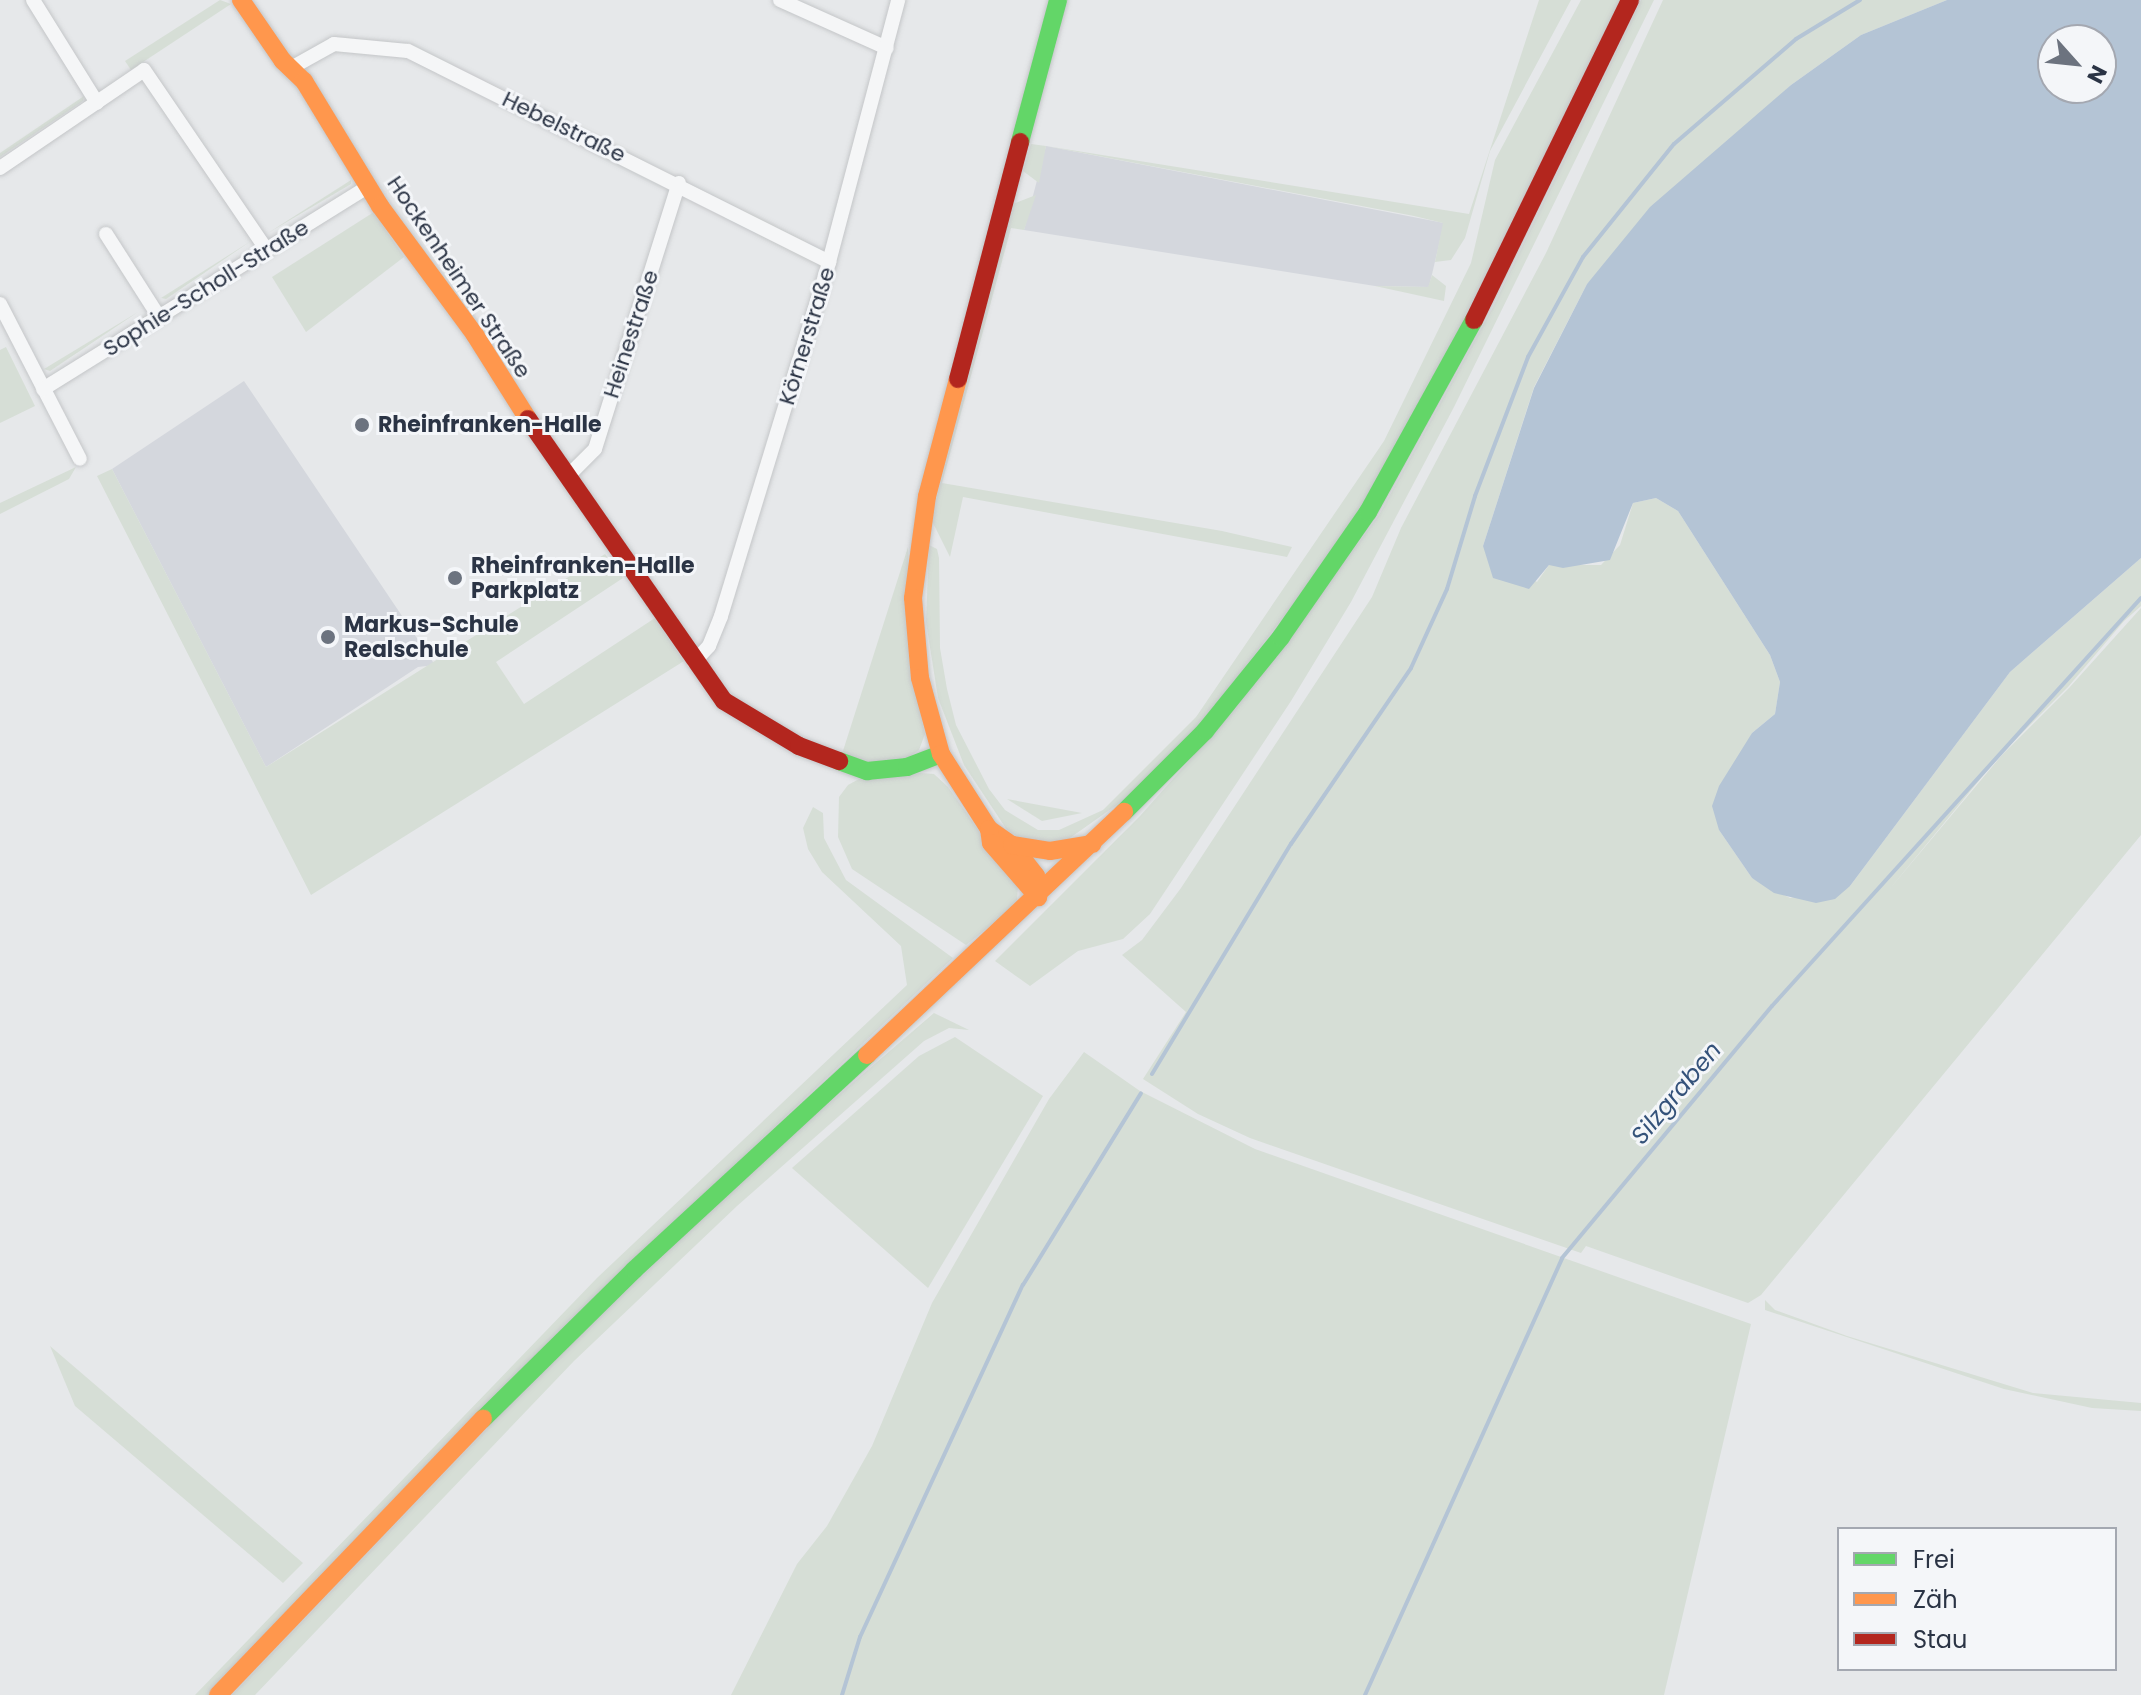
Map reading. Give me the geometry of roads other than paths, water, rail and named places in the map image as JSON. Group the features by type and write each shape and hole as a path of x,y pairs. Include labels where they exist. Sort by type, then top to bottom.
{"street":[{"path":"33,0 97,103"},
{"name":"Hockenheimer Straße","path":"241,0 304,81 368,187 694,662 741,716 839,764 886,769 941,754"},
{"path":"780,0 887,48"},
{"name":"Körnerstraße","path":"694,662 709,646 721,616 829,262 898,0"},
{"path":"1038,897 1036,876 1012,845 989,829 941,754 920,678 913,626 918,539 1058,0"},
{"path":"218,1695 447,1454 634,1270 1038,897 1191,747 1341,556 1450,370 1630,0"},
{"name":"Hebelstraße","path":"291,68 334,44 408,51 679,183 829,262"},
{"path":"0,168 144,70 267,250"},
{"name":"Heinestraße","path":"568,476 595,449 679,183"},
{"name":"Sophie-Scholl-Straße","path":"43,389 368,187"},
{"path":"106,234 159,317"},
{"path":"0,304 80,459"},
{"path":"989,829 991,843 1038,897"},
{"path":"1012,845 1035,851 1092,844"}],"water":[{"path":"1947,0 2141,0 2141,558 2010,672 1850,886 1835,899 1816,903 1774,893 1752,878 1719,830 1712,806 1719,786 1752,733 1775,714 1780,682 1770,655 1678,511 1656,498 1633,503 1610,560 1563,568 1549,565 1529,589 1493,578 1483,546 1534,388 1587,284 1650,207 1791,85 1861,35"}],"waterway":[{"path":"1152,1074 1291,844 1411,668 1447,589 1475,496 1528,357 1583,257 1674,144 1796,39 1860,0"},
{"name":"Silzgraben","path":"1365,1695 1562,1258 1772,1006 2141,598"},
{"path":"842,1695 860,1637 1023,1285 1141,1093"}],"place":[{"name":"Rheinfranken-Halle","path":"362,425"},
{"name":"Rheinfranken-Halle Parkplatz","path":"455,578"},
{"name":"Markus-Schule Realschule","path":"328,637"}]}
